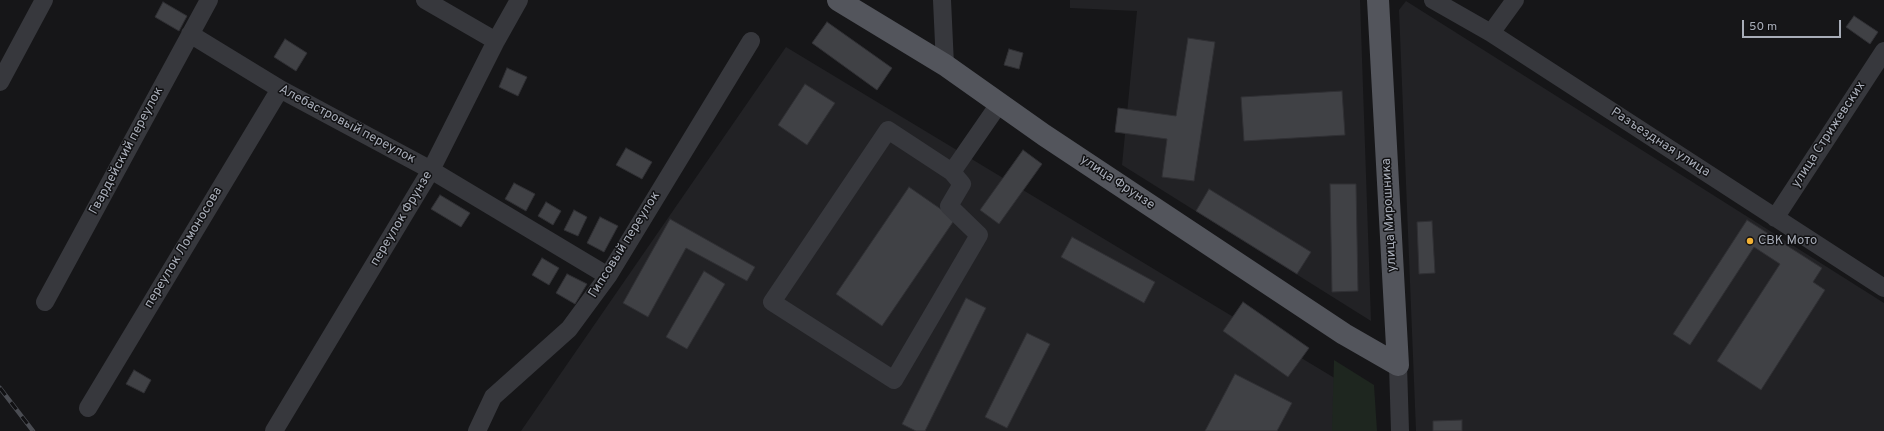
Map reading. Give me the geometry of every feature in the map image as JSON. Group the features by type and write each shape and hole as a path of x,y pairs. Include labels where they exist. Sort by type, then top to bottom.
{"main road":[{"name":"улица Фрунзе","path":"838,0 945,65 999,104 1344,334 1398,366"},
{"name":"улица Мирошника","path":"1378,0 1398,366"}],"street":[{"path":"0,82 44,0"},
{"name":"Гвардейский переулок","path":"45,302 209,0"},
{"path":"425,0 496,41"},
{"name":"переулок Фрунзе","path":"274,431 432,170 496,41 519,0"},
{"path":"942,0 945,65"},
{"name":"Разъездная улица","path":"1433,0 1491,33 1884,288"},
{"path":"1491,33 1515,0"},
{"name":"Алебастровый переулок","path":"190,34 280,89 432,170 608,276"},
{"name":"Гипсовый переулок","path":"477,431 493,398 569,329 608,276 750,40"},
{"name":"улица Стрижевских","path":"1775,218 1884,52"},
{"name":"переулок Ломоносова","path":"88,408 280,89"},
{"path":"952,172 999,104"},
{"path":"888,130 952,172 962,184 949,206 979,235 894,380 772,302 888,130"},
{"name":"улица Мирошника","path":"1398,366 1400,431"}],"shaded area":[{"path":"1070,0 1360,0 1371,321 1122,165 1137,11 1070,8"},
{"path":"1406,1 1884,303 1884,431 1416,431 1399,10"},
{"path":"786,47 1366,397 1346,431 521,431"},
{"path":"1334,360 1374,385 1377,431 1332,431"}],"building":[{"path":"163,2 187,16 179,31 155,17"},
{"path":"1854,16 1878,32 1870,44 1846,27"},
{"path":"827,22 892,68 877,90 812,43"},
{"path":"1188,38 1215,42 1194,181 1162,177 1167,139 1115,132 1118,108 1176,116"},
{"path":"285,39 307,53 296,71 274,57"},
{"path":"1009,49 1023,53 1019,69 1004,65"},
{"path":"507,68 527,77 518,96 499,87"},
{"path":"805,84 835,103 807,145 778,125"},
{"path":"1342,91 1345,135 1244,141 1241,97"},
{"path":"626,148 652,162 642,179 616,165"},
{"path":"1023,150 1042,164 999,224 980,210"},
{"path":"514,183 535,194 526,211 505,199"},
{"path":"1330,184 1356,184 1358,291 1332,292"},
{"path":"909,187 955,219 882,326 836,294"},
{"path":"1209,189 1311,252 1297,274 1196,211"},
{"path":"440,195 470,213 461,227 431,209"},
{"path":"546,202 561,211 553,225 538,216"},
{"path":"574,210 587,217 578,236 564,230"},
{"path":"600,217 618,226 604,252 587,243"},
{"path":"670,219 755,267 747,281 686,248 648,317 623,303"},
{"path":"1747,220 1822,268 1813,282 1825,290 1761,390 1717,361 1780,264 1754,247 1690,345 1673,334"},
{"path":"1432,221 1435,273 1419,274 1417,222"},
{"path":"1072,237 1155,282 1144,303 1061,257"},
{"path":"542,258 559,268 549,285 532,275"},
{"path":"704,271 725,284 687,349 666,337"},
{"path":"567,274 587,284 575,304 556,293"},
{"path":"966,298 986,308 925,431 916,431 902,424"},
{"path":"1243,302 1309,348 1288,377 1223,331"},
{"path":"1027,333 1050,344 1007,428 985,417"},
{"path":"134,370 151,380 144,393 126,384"},
{"path":"1235,374 1292,403 1277,431 1205,431"},
{"path":"1462,420 1462,431 1433,431 1433,421"}],"railway":[{"path":"0,388 33,431"}],"place":[{"name":"СВК Мото","path":"1750,241"}]}
